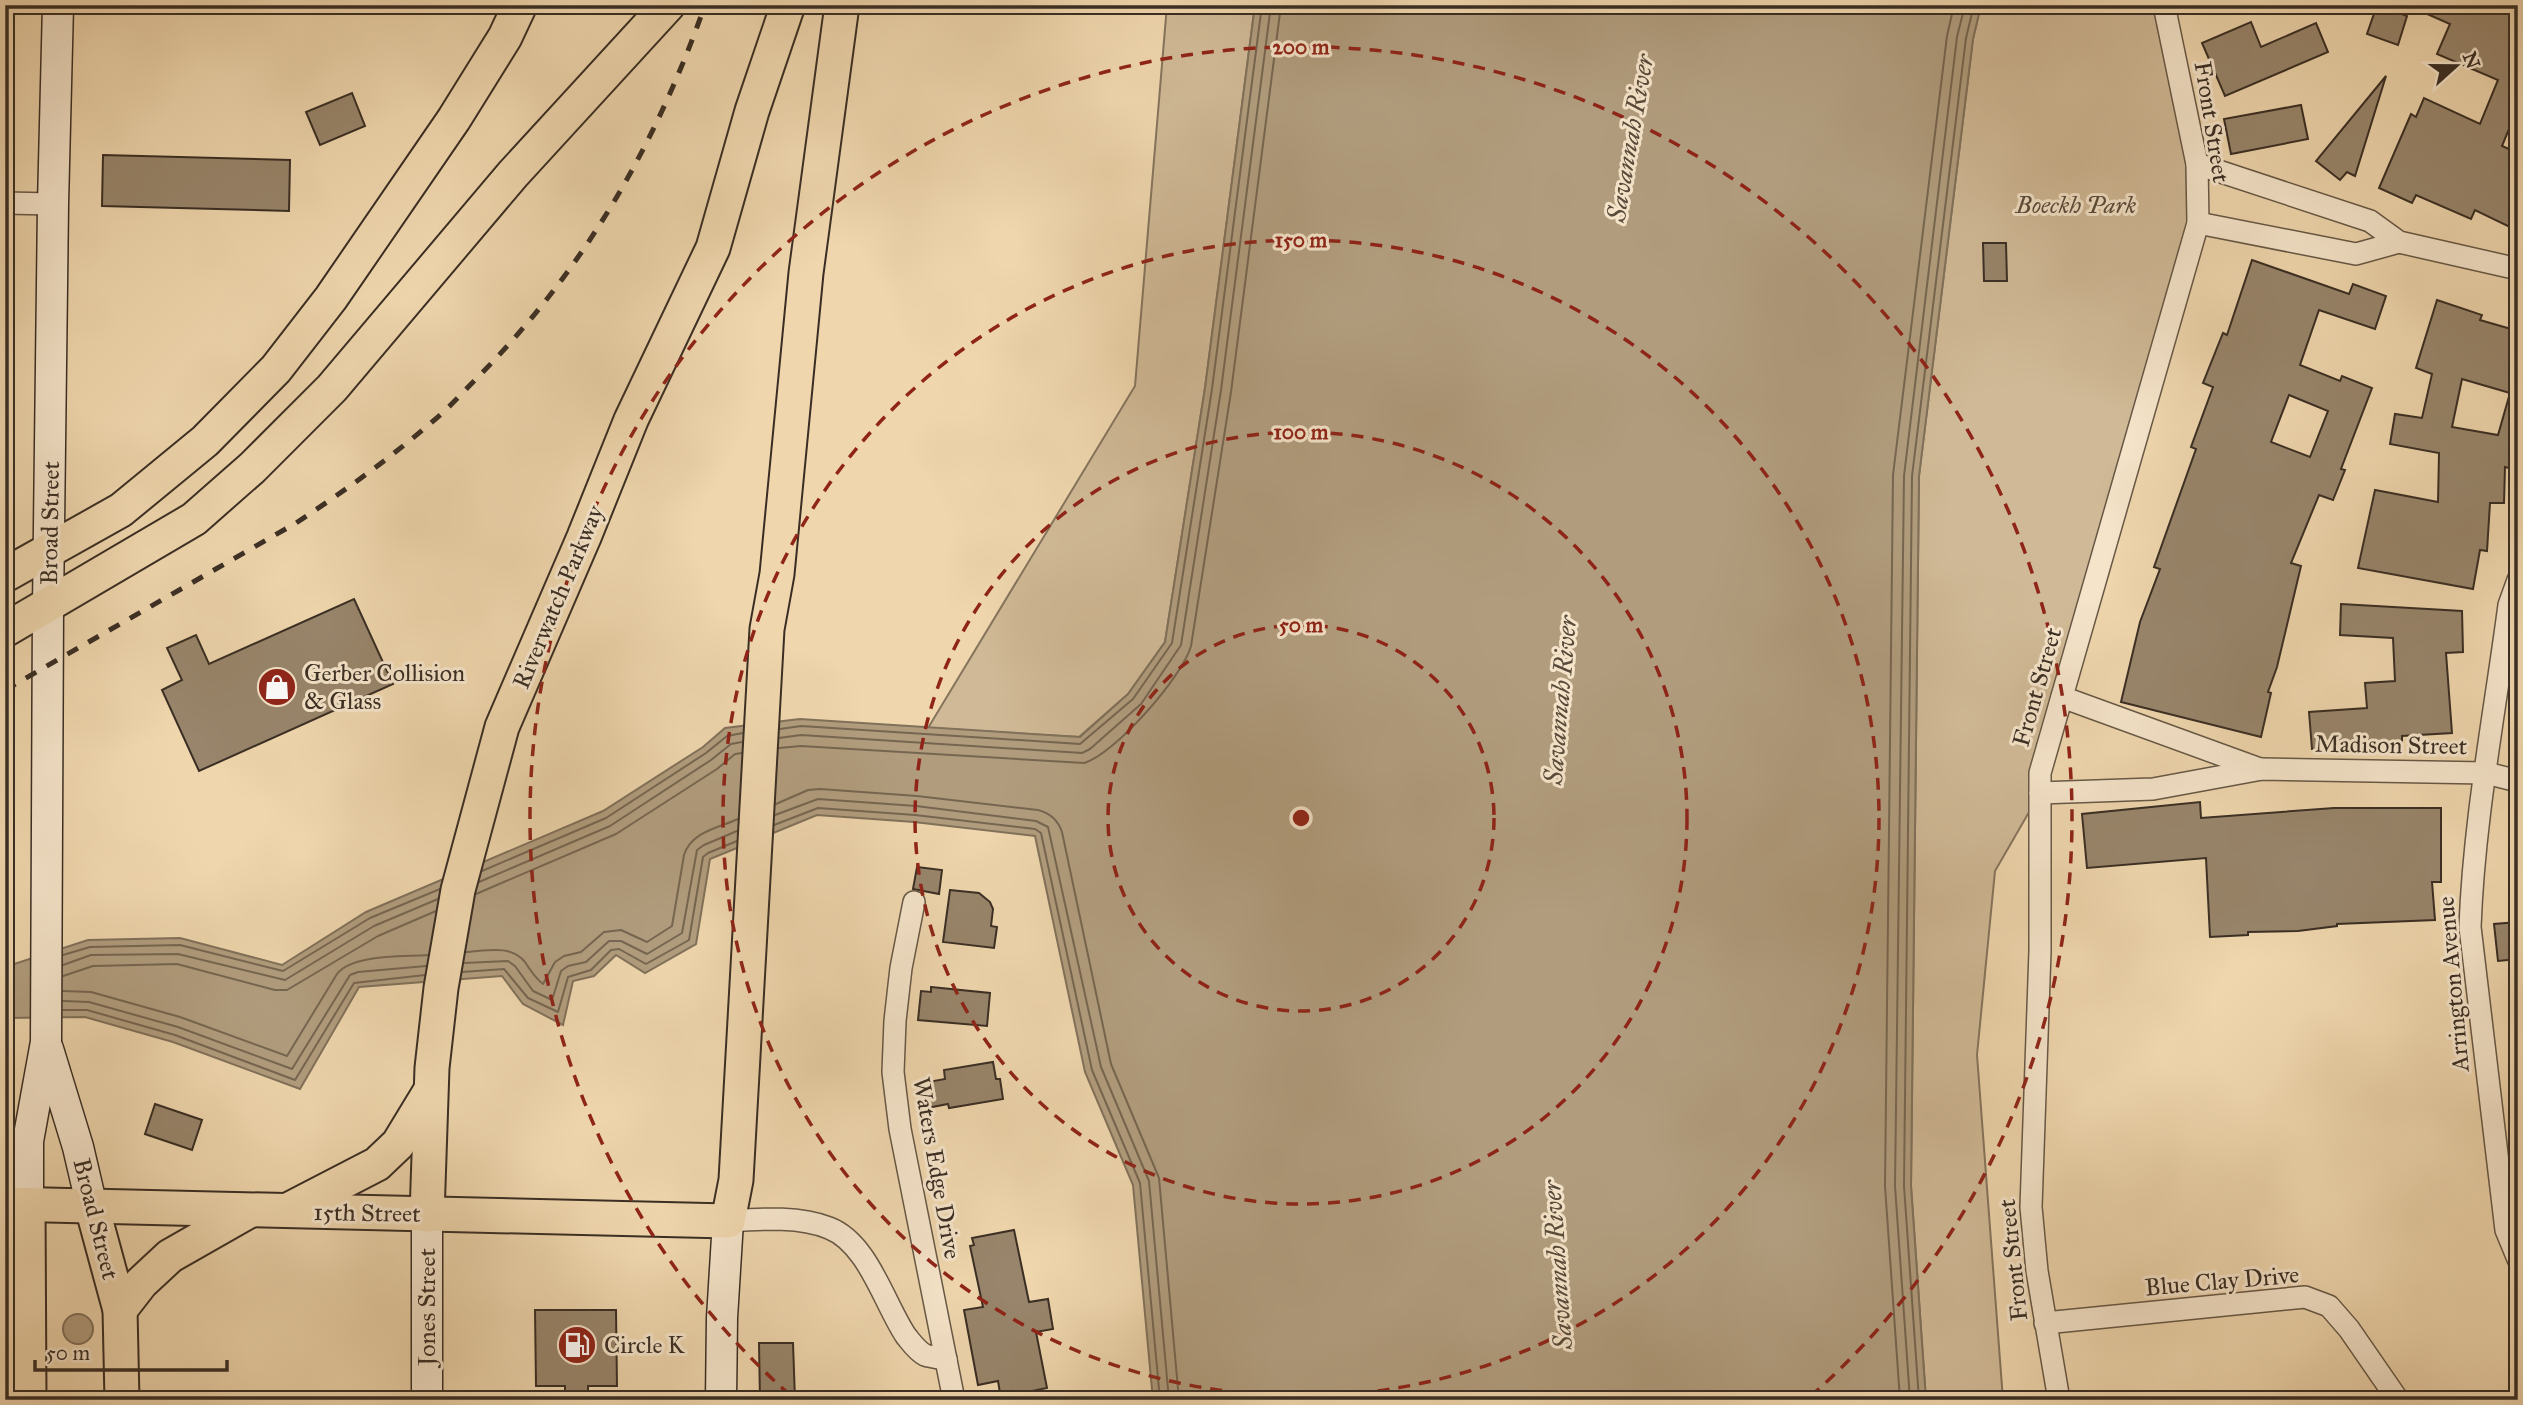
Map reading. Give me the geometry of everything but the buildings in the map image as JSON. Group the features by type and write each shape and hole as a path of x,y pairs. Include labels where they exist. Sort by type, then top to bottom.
{"main road":[{"name":"Broad Street","path":"29,1400 17,1205 46,1042 48,607 58,5"},
{"path":"5,575 121,510 205,441 276,369 331,298 454,119 505,37 520,5"},
{"name":"Riverwatch Parkway","path":"427,1215 432,1078 441,988 458,890 502,727 631,420 713,247 752,111 788,5"},
{"path":"721,1400 722,1318 728,1221 736,1180 767,629 777,574 806,273 842,5"},
{"path":"5,630 194,519 252,468 332,388 513,174 665,8"},
{"name":"Broad Street","path":"46,1042 78,1147 120,1310 122,1400"},
{"path":"286,1212 362,1173 384,1158 408,1129 432,1078"},
{"name":"15th Street","path":"17,1205 728,1221"},
{"path":"120,1310 141,1283 170,1256 249,1210"},
{"name":"Jones Street","path":"427,1215 427,1400"}],"street":[{"name":"Front Street","path":"2059,1400 2032,1235 2031,1207 2039,951 2040,773 2198,223 2197,164 2164,5"},
{"path":"2197,164 2370,221 2399,242 2518,269"},
{"path":"5,203 53,204"},
{"path":"2198,223 2356,254 2399,242"},
{"name":"Arrington Avenue","path":"2518,580 2509,605 2472,881 2470,927 2506,1230 2518,1259"},
{"name":"Madison Street","path":"2062,696 2262,769"},
{"name":"Madison Street","path":"2040,793 2153,789 2262,769 2486,773 2518,781"},
{"name":"Waters Edge Drive","path":"914,902 901,968 893,1072 900,1129 954,1400"},
{"path":"728,1221 760,1219 804,1222 841,1234 854,1245 864,1260 912,1343 925,1355 946,1359"},
{"name":"Blue Clay Drive","path":"2045,1323 2305,1297 2329,1306 2349,1329 2398,1400"}],"green space":[{"path":"1167,5 1255,5 1205,388 1165,642 1128,694 1079,737 928,728 1135,386"},
{"name":"Boeckh Park","path":"1981,5 2164,5 2198,198 2040,793 1995,871 1977,1055 2003,1400 1926,1400 1911,1186 1919,476 1973,39"}],"water":[{"name":"Savannah River","path":"1255,5 1981,5 1973,39 1919,476 1911,1186 1926,1400 1153,1400 1133,1185 1085,1072 1035,836 914,822 817,815 710,859 696,944 645,973 616,955 594,976 573,981 563,1025 523,1004 502,976 359,987 300,1089 173,1042 85,1017 5,1018 5,967 88,940 180,938 282,965 366,912 603,811 703,747 725,728 800,719 1080,737 1128,694 1165,642 1205,388"},
{"path":"78,1314 89,1318 93,1329 89,1340 78,1344 67,1340 63,1329 67,1318"}],"railway":[{"path":"5,690 296,523 382,462 450,406 515,337 583,250 639,157 663,108 705,5"}],"place":[{"name":"Gerber Collision & Glass","path":"277,687"},
{"name":"Circle K","path":"577,1345"}]}
